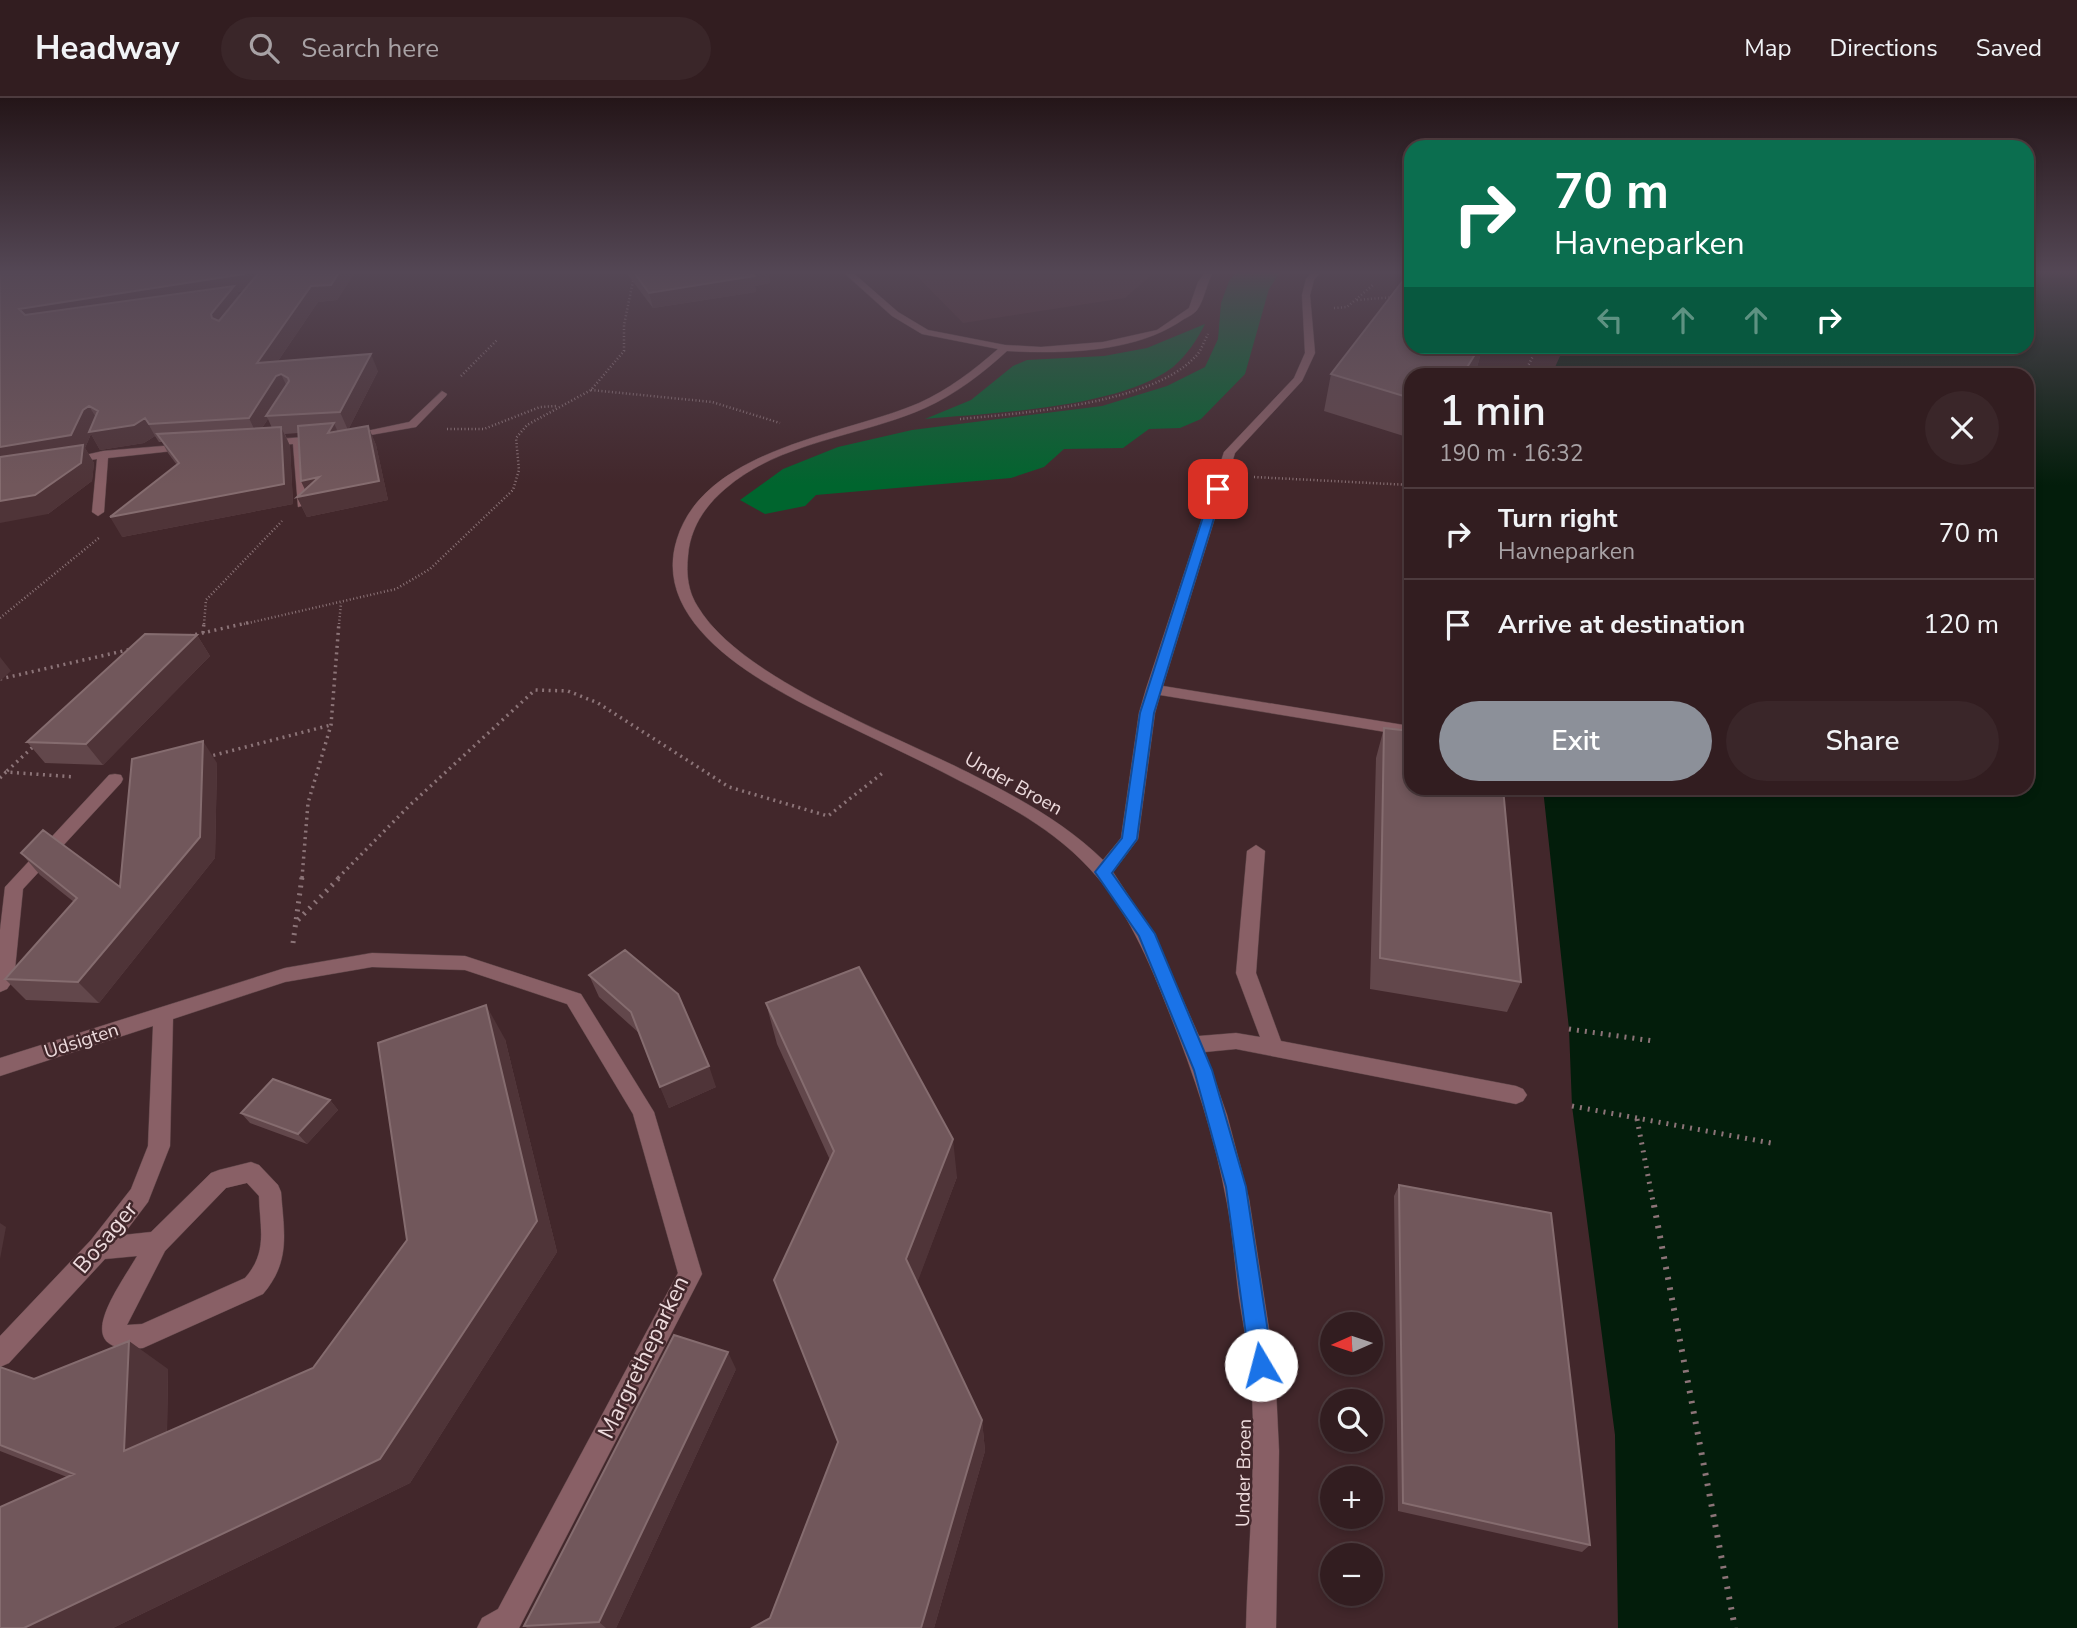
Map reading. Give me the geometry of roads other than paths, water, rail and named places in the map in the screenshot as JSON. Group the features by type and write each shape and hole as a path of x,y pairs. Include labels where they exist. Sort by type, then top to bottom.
{"street":[{"path":"977,342 1005,348 1041,350 1114,342"},
{"path":"1103,872 1129,839 1147,713 1153,689 1230,452 1298,379 1310,353 1309,342"},
{"name":"Under Broen","path":"1005,348 951,391 921,406 820,438 762,461 732,479 699,508 683,539 679,576 691,610 718,640 768,680 1021,807 1066,837 1103,872 1147,934 1203,1070 1236,1187 1265,1390 1261,1628"},
{"path":"248,443 358,435 412,425 442,394"},
{"path":"261,443 269,431"},
{"path":"298,441 302,504"},
{"path":"51,463 95,452 196,446"},
{"path":"95,452 98,512"},
{"path":"1153,689 1404,730"},
{"path":"0,984 4,979 14,887 115,779"},
{"path":"1256,851 1247,973 1273,1049"},
{"name":"Margretheparken","path":"163,1013 285,975 372,960 465,963 574,999 643,1112 690,1274 508,1619 492,1628"},
{"name":"Udsigten","path":"0,1067 163,1013"},
{"name":"Bosager","path":"0,1354 99,1248 140,1195 159,1146 163,1013"},
{"path":"1193,1045 1236,1041 1516,1095"},
{"path":"99,1248 157,1243 219,1180 241,1172 251,1172 270,1192 273,1252 267,1271 254,1286 143,1336 122,1338 113,1332 116,1316 157,1243"}]}
